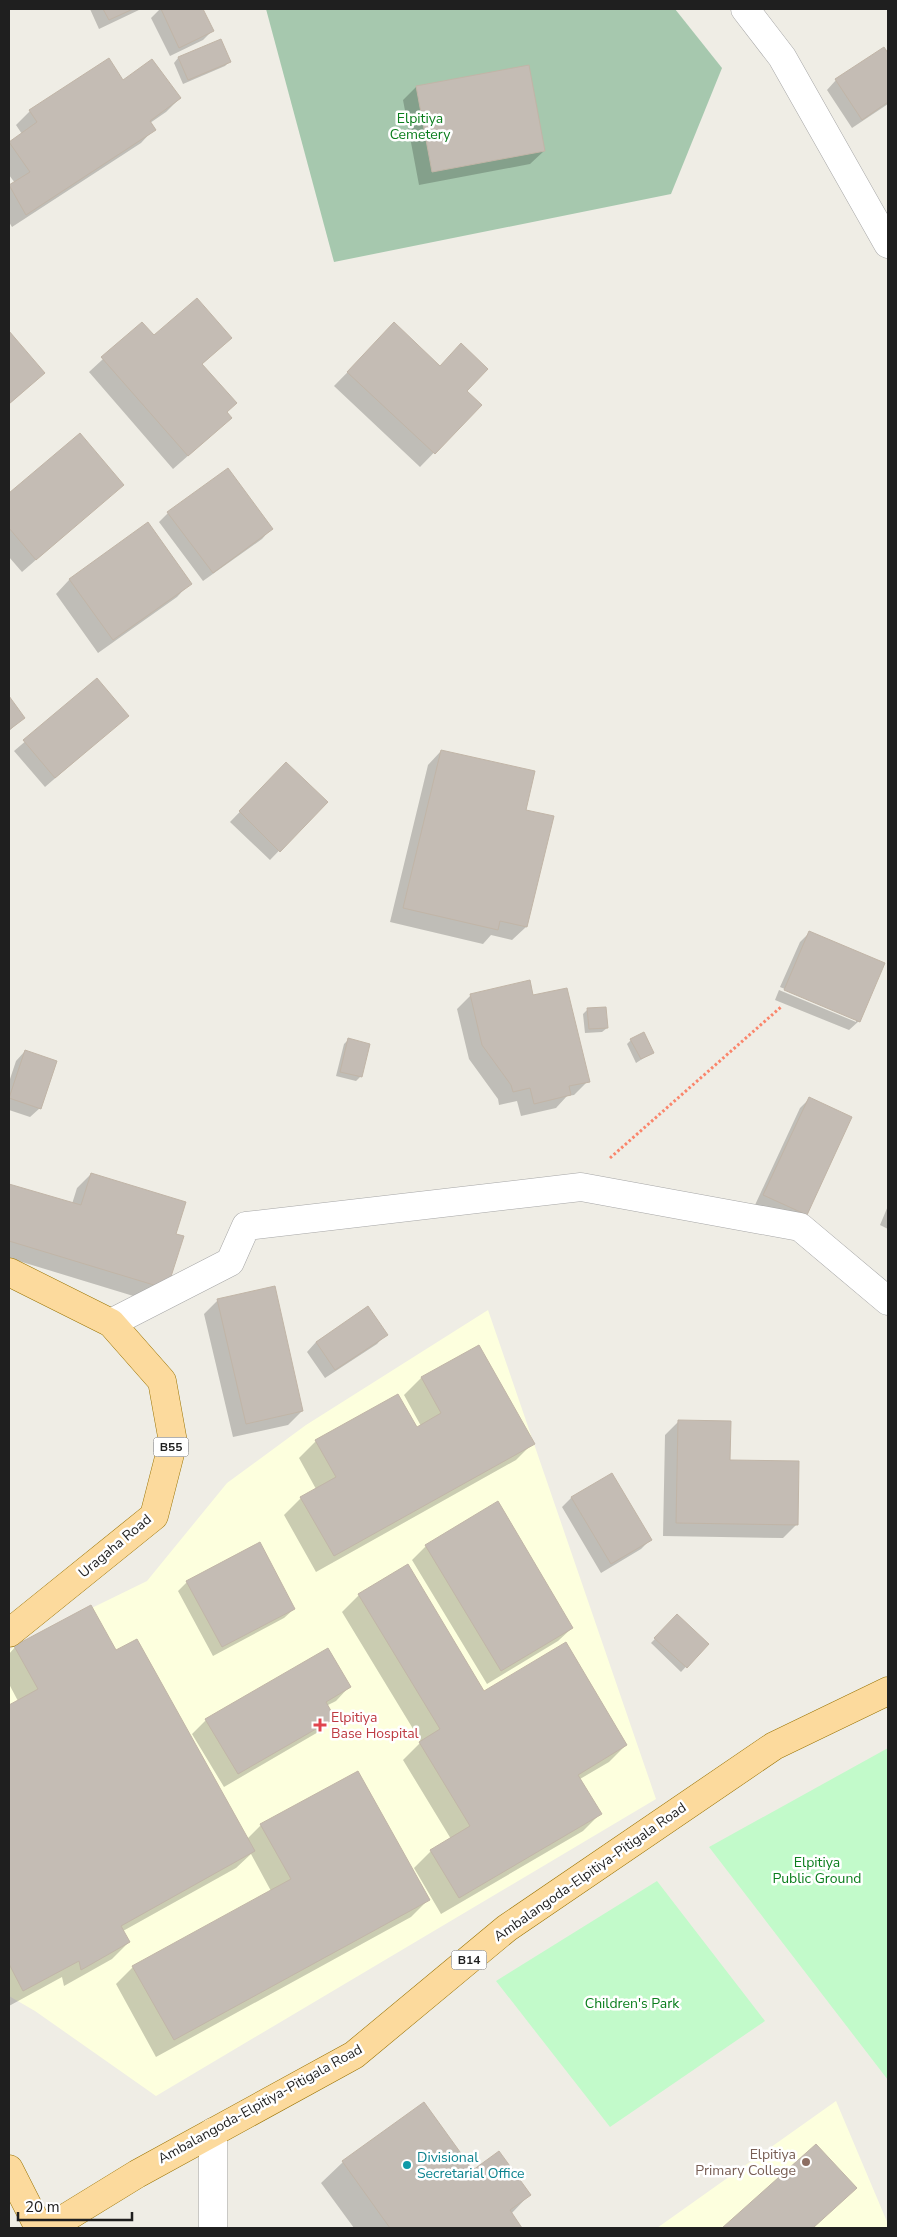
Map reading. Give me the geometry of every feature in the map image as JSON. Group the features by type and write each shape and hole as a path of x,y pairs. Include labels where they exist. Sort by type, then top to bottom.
{"main road":[{"name":"Uragaha Road","path":"9,1272 111,1323 162,1381 172,1442 154,1516 9,1633"},
{"name":"Ambalangoda-Elpitiya-Pitigala Road","path":"49,2228 137,2174 354,2055 507,1928 774,1746 888,1690"},
{"path":"9,2169 39,2228"}],"street":[{"path":"744,9 782,57 888,244"},
{"path":"111,1323 230,1262 246,1226 581,1187 800,1227 888,1301"},
{"path":"213,2132 213,2228"}],"path":[{"path":"581,1187 626,1143 781,1007"}],"shaded area":[{"name":"Elpitiya Base Hospital","path":"488,1310 656,1799 156,2096 35,2011 9,1996 9,1652 14,1646 147,1581 227,1483 306,1425"},
{"name":"Elpitiya Primary College","path":"836,2101 888,2224 888,2228 657,2228"}],"green space":[{"name":"Elpitiya Cemetery","path":"266,9 675,9 722,68 671,194 334,262"},
{"name":"Elpitiya Public Ground","path":"888,1748 888,2080 709,1847"},
{"name":"Children's Park","path":"657,1881 765,2021 610,2127 496,1981"}],"building":[{"path":"103,9 133,9 109,20"},
{"path":"161,9 203,9 214,31 179,48"},
{"path":"221,39 231,62 188,80 178,57"},
{"path":"884,47 888,53 888,102 862,120 835,79"},
{"path":"109,58 123,80 152,59 181,98 150,121 156,130 26,215 9,185 30,172 9,142 37,122 29,110"},
{"path":"529,65 545,151 432,172 416,86"},
{"path":"197,298 232,338 202,364 237,403 227,412 232,418 188,456 101,357 142,322 154,335"},
{"path":"394,322 440,366 461,343 488,369 467,391 482,405 435,454 347,372"},
{"path":"9,331 45,373 9,404"},
{"path":"80,433 124,485 36,560 9,528 9,493"},
{"path":"228,468 273,529 213,573 167,512"},
{"path":"148,522 192,584 113,640 69,579"},
{"path":"97,678 129,716 55,778 23,740"},
{"path":"9,696 25,718 9,730"},
{"path":"441,750 535,771 526,810 554,816 527,927 500,921 498,930 403,908"},
{"path":"286,762 328,802 280,852 239,811"},
{"path":"809,931 885,963 860,1022 784,990"},
{"path":"530,980 533,995 567,988 590,1082 569,1086 571,1095 534,1104 530,1088 513,1092 511,1085 482,1045 470,994"},
{"path":"606,1007 608,1028 589,1029 587,1008"},
{"path":"644,1032 654,1053 641,1059 630,1039"},
{"path":"348,1038 370,1044 362,1077 340,1072"},
{"path":"25,1050 57,1061 41,1109 9,1098"},
{"path":"809,1097 852,1117 807,1215 763,1195"},
{"path":"91,1173 186,1202 176,1234 184,1236 167,1289 9,1241 9,1184 81,1205"},
{"path":"275,1286 303,1411 246,1424 217,1299"},
{"path":"368,1306 388,1335 335,1370 316,1342"},
{"path":"479,1345 535,1444 334,1556 300,1497 336,1477 315,1440 398,1394 417,1427 441,1413 421,1377"},
{"path":"678,1420 731,1421 730,1460 799,1461 798,1525 676,1523"},
{"path":"612,1473 652,1540 611,1564 571,1497"},
{"path":"498,1501 573,1628 501,1671 425,1545"},
{"path":"260,1542 295,1609 222,1647 186,1581"},
{"path":"408,1564 484,1691 566,1642 627,1745 578,1775 602,1814 459,1898 430,1850 470,1826 419,1742 440,1729 358,1594"},
{"path":"91,1605 116,1650 137,1639 255,1851 121,1926 130,1942 81,1970 79,1961 23,1991 9,1964 9,1705 38,1689 14,1646"},
{"path":"677,1614 709,1644 687,1668 654,1638"},
{"path":"328,1648 351,1687 326,1702 335,1718 238,1774 205,1719"},
{"path":"358,1771 430,1900 174,2040 132,1966 291,1879 260,1824"},
{"name":"Divisional Secretarial Office","path":"424,2102 473,2170 499,2151 531,2195 510,2210 522,2228 390,2228 342,2161"},
{"path":"816,2144 857,2188 813,2228 722,2228"}],"place":[{"name":"Elpitiya Base Hospital","path":"320,1725"},
{"name":"Elpitiya Primary College","path":"806,2162"},
{"name":"Divisional Secretarial Office","path":"407,2165"}]}
